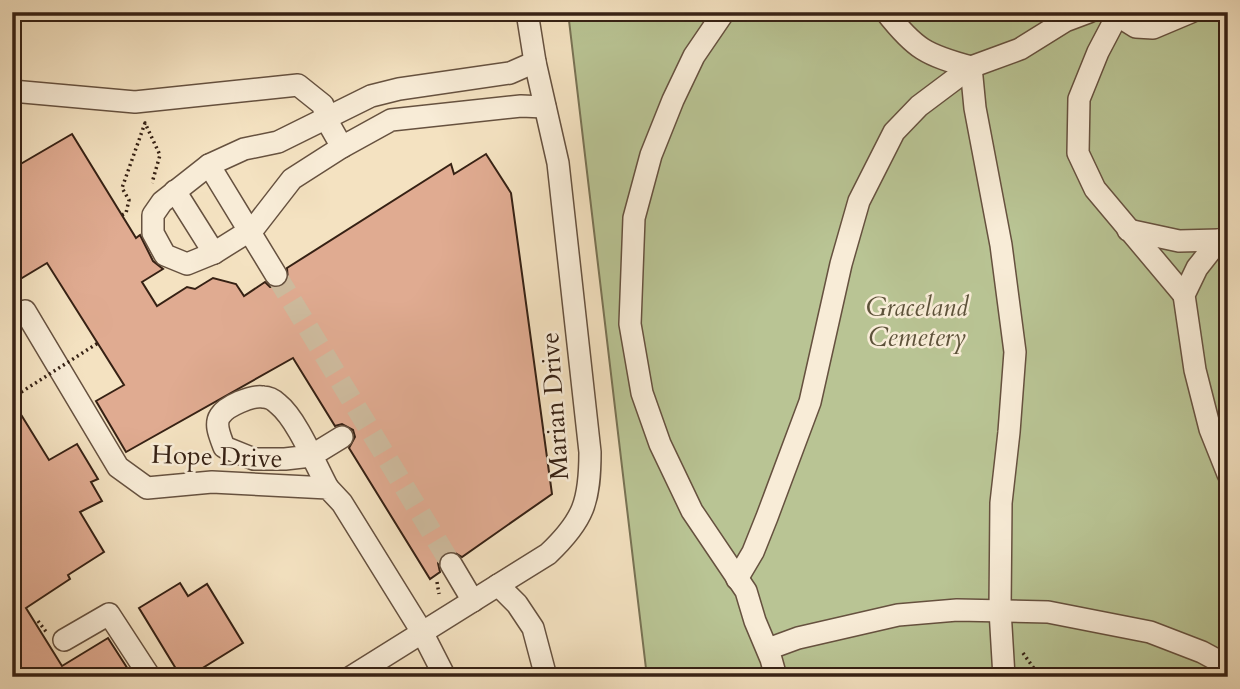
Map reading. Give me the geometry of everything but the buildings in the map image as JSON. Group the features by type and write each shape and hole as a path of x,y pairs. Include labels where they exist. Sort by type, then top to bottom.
{"lane":[{"name":"Marian Drive","path":"351,677 548,554 570,533 583,509 590,484 590,452 558,163 535,62 527,12"},
{"path":"724,12 694,56 651,155 634,218 630,324 642,393 660,444 692,511 746,591 776,677"},
{"path":"886,12 908,40 937,58 971,67"},
{"path":"737,579 762,529 810,402 841,264 859,201 894,132 919,106 971,67 1020,48 1065,21 1089,12"},
{"path":"1184,295 1095,189 1078,153 1079,99 1116,13 1136,27 1153,27 1191,12"},
{"path":"535,62 510,73 399,89 371,96 278,142 244,149 209,165 162,202 153,215 153,233 165,255 187,264 214,253 249,232 262,220 292,179 342,146 391,120 522,106 545,107"},
{"path":"971,67 975,108 1001,245 1015,352 1001,503 1000,610 1004,677"},
{"path":"12,91 135,102 298,85 323,105 326,119 342,146"},
{"path":"209,165 276,275"},
{"path":"176,191 214,253"},
{"path":"1128,230 1179,241 1224,239"},
{"path":"1224,239 1196,268 1184,295 1195,370 1210,429 1228,474"},
{"name":"Hope Drive","path":"25,311 118,467 147,488 212,482 328,488"},
{"path":"342,437 311,456 328,488 342,503 422,632 445,677"},
{"path":"443,570 473,601"},
{"path":"498,585 517,604 533,628 546,677"},
{"path":"768,649 798,638 898,615 957,610 1048,611 1150,632 1202,652 1228,666"},
{"path":"65,640 109,614 150,677"}],"path":[{"path":"122,215 126,213 129,200 122,188 145,123 160,155 149,192"},
{"path":"12,398 98,343"},
{"path":"439,594 443,570"}],"green space":[{"name":"Graceland Cemetery","path":"568,12 1228,12 1228,677 647,677"}],"tunnel":[{"path":"276,275 451,564"}]}
